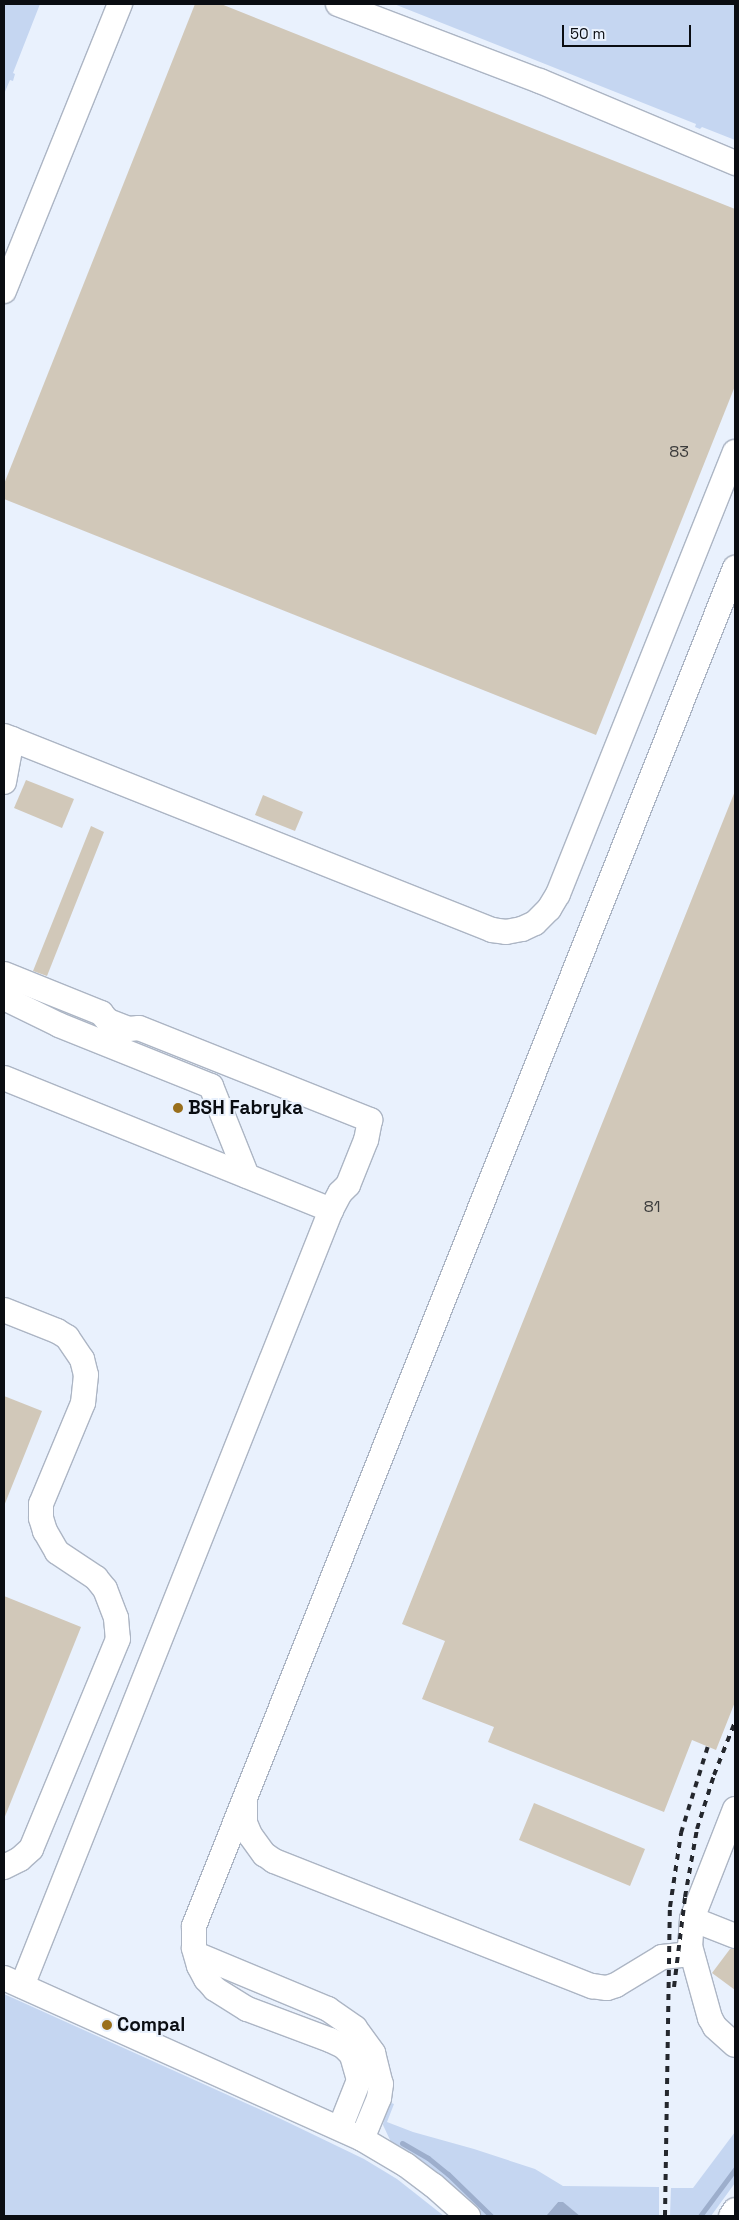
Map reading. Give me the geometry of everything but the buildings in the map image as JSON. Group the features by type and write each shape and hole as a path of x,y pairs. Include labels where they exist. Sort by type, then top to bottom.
{"street":[{"path":"4,291 120,4"},
{"path":"338,4 540,81 735,163"},
{"path":"4,782 5,747 492,930 506,932 522,930 535,922 549,909 558,894 735,452"},
{"path":"340,2128 359,2080 352,2055 343,2046 330,2040 288,2026 247,2009 230,1999 206,1979 196,1954 194,1926 735,568"},
{"path":"4,974 101,1013 108,1021 130,1029 139,1028 370,1120 366,1140 348,1185 336,1202 13,1982 362,2139 419,2175 468,2216"},
{"path":"4,998 59,1025 211,1086 247,1176"},
{"path":"4,1078 247,1176 336,1202"},
{"path":"4,1310 57,1330 66,1337 82,1359 86,1375 86,1390 83,1403 41,1504 41,1518 45,1531 57,1552 96,1578 105,1588 116,1618 118,1639 31,1849 20,1859 4,1867"},
{"path":"246,1797 245,1823 256,1845 274,1861 592,1986 607,1988 616,1985 662,1957 691,1954"},
{"path":"734,1813 692,1919 690,1946 710,2018 715,2027 735,2045"},
{"path":"220,1861 229,1852 244,1846 256,1845"},
{"path":"692,1919 735,1936"},
{"path":"196,1954 328,2009 354,2028 373,2053 381,2084 379,2098 362,2139"},
{"path":"731,2216 735,2210"}],"shaded area":[{"path":"4,4 40,4 13,73 15,74 13,81 10,80 4,94"},
{"path":"394,4 735,4 735,140 702,127 700,129 695,127 696,124"},
{"path":"4,1994 281,2119 364,2159 397,2179 444,2216 4,2216"},
{"path":"386,2101 394,2104 387,2122 413,2132 535,2169 563,2186 659,2187 659,2216 580,2216 563,2203 558,2202 546,2216 482,2216 464,2199 391,2142 383,2125"},
{"path":"735,2132 735,2183 711,2216 670,2216 671,2188 693,2188"},
{"path":"558,2202 563,2202 580,2216 546,2216"}],"waterway":[{"path":"402,2143 428,2158 448,2174 491,2216"},
{"path":"700,2216 735,2169"}],"railway":[{"path":"674,1987 685,1897 697,1829 714,1775 735,1722"},
{"path":"665,2216 670,1907 681,1833 708,1746"}],"place":[{"name":"BSH Fabryka","path":"178,1108"},
{"name":"Compal","path":"107,2025"}]}
